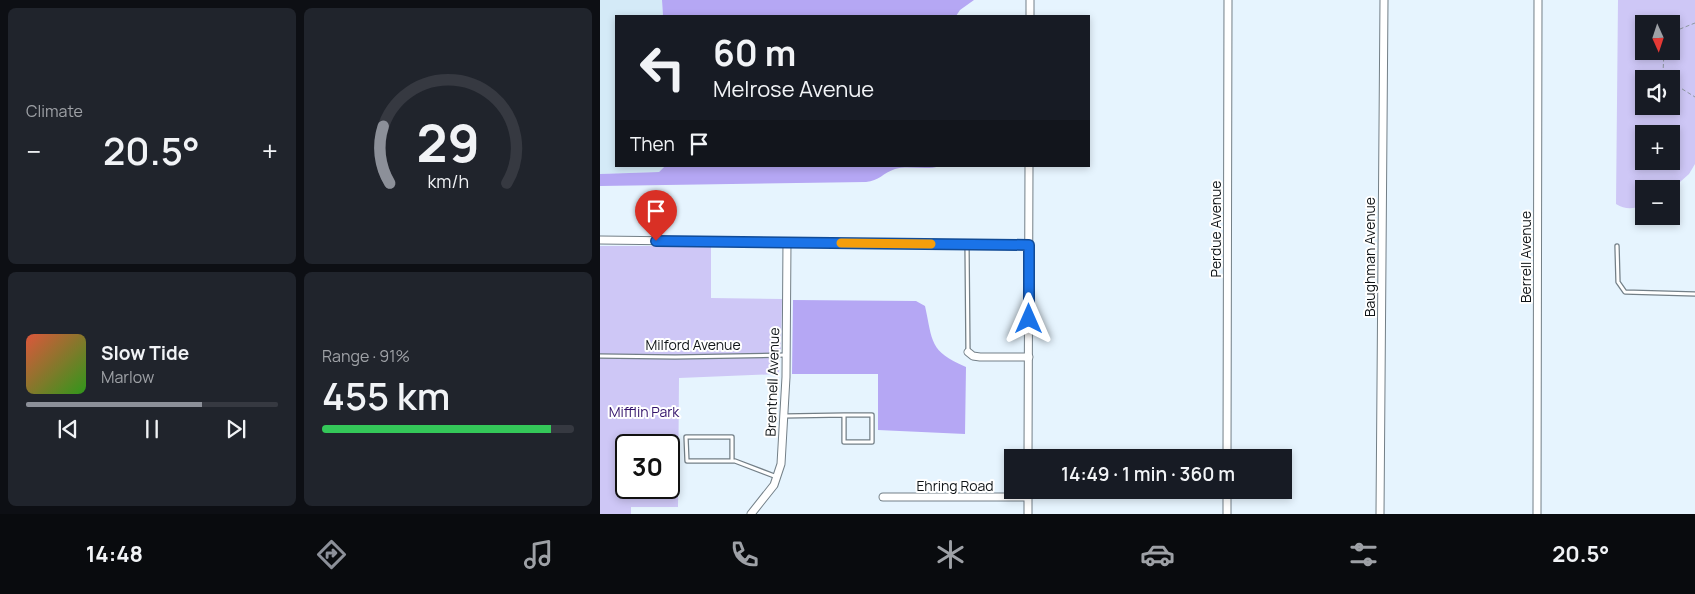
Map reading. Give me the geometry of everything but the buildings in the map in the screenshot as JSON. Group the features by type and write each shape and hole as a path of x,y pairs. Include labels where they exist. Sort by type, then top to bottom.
{"street":[{"path":"1030,0 1030,15"},
{"name":"Perdue Avenue","path":"1227,449 1228,0"},
{"name":"Baughman Avenue","path":"1380,514 1384,0"},
{"name":"Berrell Avenue","path":"1537,514 1538,0"},
{"path":"1028,449 1029,167"},
{"path":"600,240 1029,245"},
{"name":"Brentnell Avenue","path":"751,514 778,477 781,464 786,355 787,242"},
{"path":"968,352 973,356 980,357 1029,357"},
{"name":"Ehring Road","path":"883,497 1004,494"},
{"path":"1028,499 1028,514"},
{"path":"1227,499 1227,514"}],"lane":[{"path":"967,244 968,352"},
{"path":"1617,246 1618,282 1626,292 1695,294"},
{"name":"Milford Avenue","path":"600,356 786,355"},
{"path":"784,416 872,415 872,442 844,442 844,416"},
{"path":"732,461 732,437 686,437 687,462 732,461 778,477"}],"path":[{"path":"1680,29 1695,22"},
{"path":"1680,88 1695,97"}],"shaded area":[{"path":"600,0 662,0 663,15 615,15 615,167 664,167 659,172 600,174"},
{"path":"662,0 974,0 960,10 957,15 663,15"},
{"path":"664,167 935,167 895,169 866,182 600,186 600,174 659,172"},
{"path":"793,300 916,301 925,306 932,337 939,350 945,356 966,367 965,434 878,430 878,374 792,374"}],"green space":[{"path":"1618,0 1695,0 1695,164 1689,174 1680,182 1680,180 1635,180 1635,207 1623,207 1616,204"},
{"name":"Mifflin Park","path":"600,246 711,246 711,298 782,299 781,349 771,356 771,361 779,366 779,374 679,378 679,434 615,434 615,499 678,499 678,507 631,507 631,514 600,514"}],"slow traffic":[{"path":"841,243 931,244"}],"route":[{"path":"656,241 1029,245 1029,319"}]}
